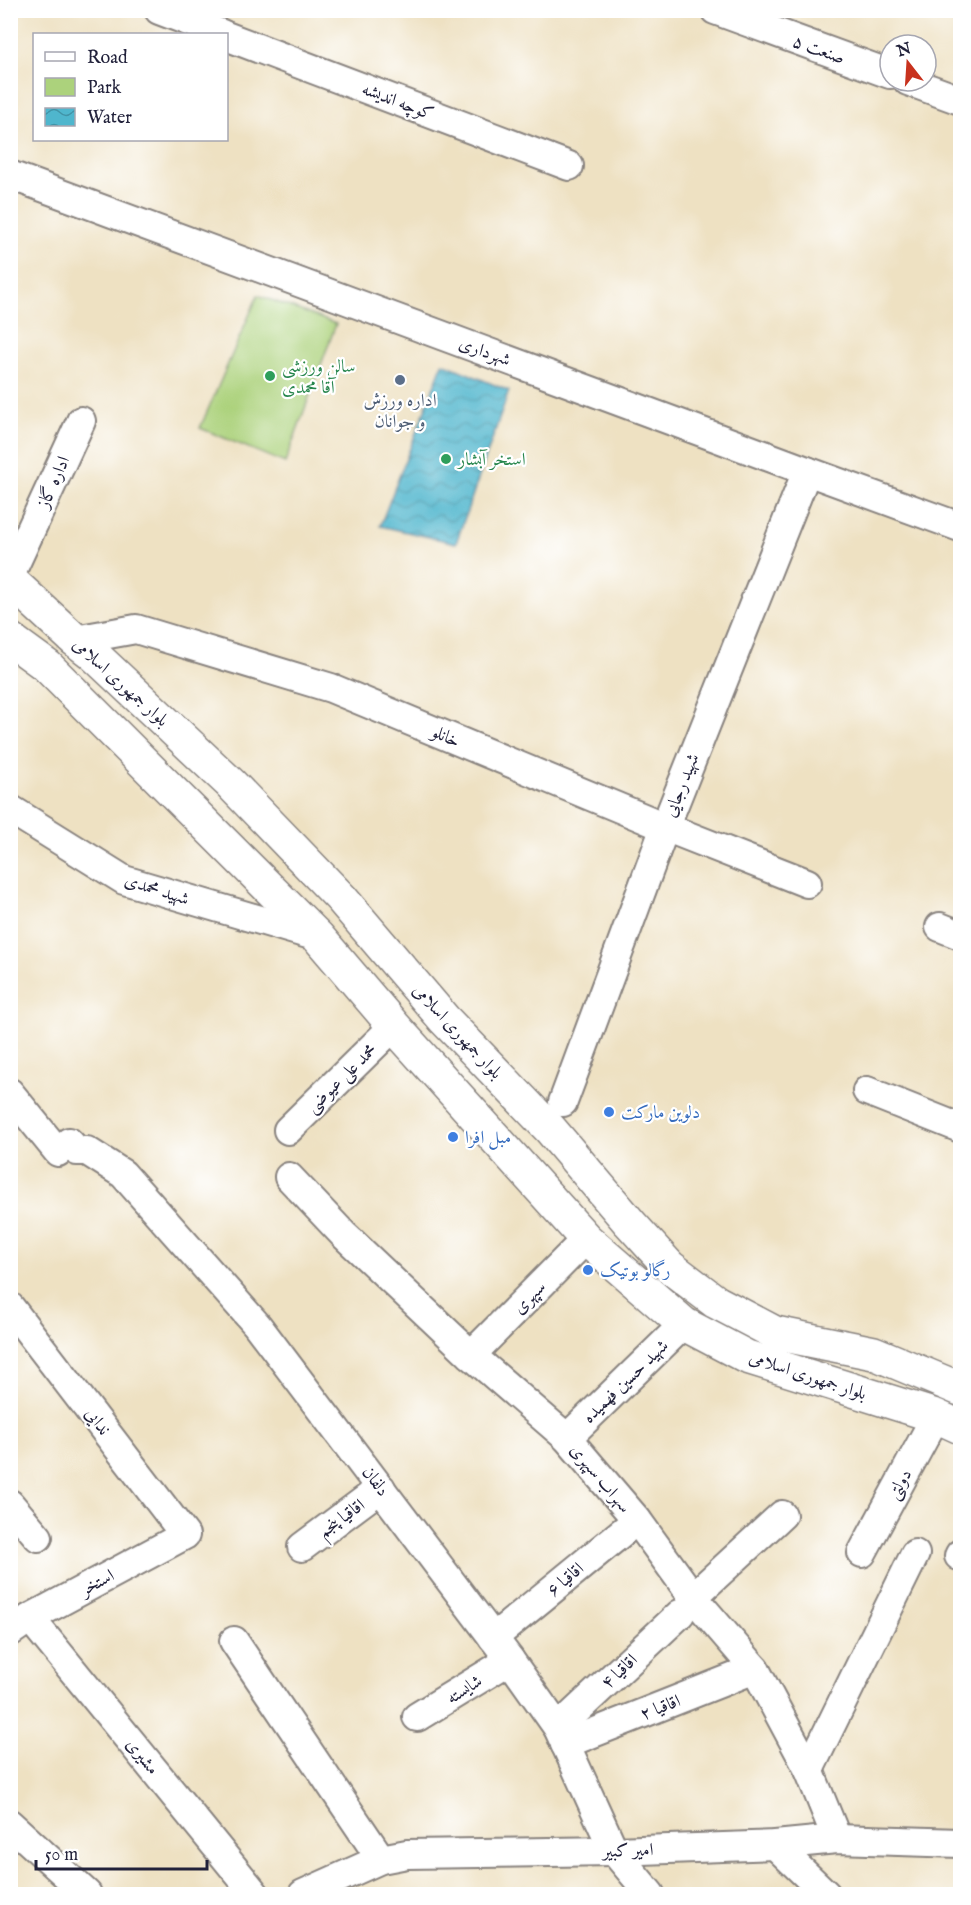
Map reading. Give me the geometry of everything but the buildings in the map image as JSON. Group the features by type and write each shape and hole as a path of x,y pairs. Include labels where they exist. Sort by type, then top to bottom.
{"main road":[{"name":"بلوار جمهوری اسلامی","path":"10,578 230,783 341,898 444,1019 550,1129 670,1267 716,1302 775,1333 874,1353 960,1389"},
{"name":"بلوار جمهوری اسلامی","path":"10,639 46,666 318,937 404,1038 586,1239 684,1324 747,1357 948,1422"},
{"path":"404,1038 444,1019"}],"street":[{"path":"159,10 219,33"},
{"name":"صنعت ۵","path":"715,10 878,70"},
{"name":"کوچه اندیشه","path":"228,37 569,166"},
{"path":"938,92 960,100"},
{"name":"شهرداری","path":"10,175 960,526"},
{"name":"اداره گاز","path":"10,578 81,421"},
{"name":"شهید رجایی","path":"563,1102 664,827 807,471"},
{"name":"خانلو","path":"75,640 136,629 331,688 664,827 807,883"},
{"name":"شهید محمدی","path":"10,809 124,880 318,937"},
{"name":"محمد علی عیوضی","path":"288,1130 404,1038"},
{"path":"867,1091 960,1128"},
{"name":"دلفان","path":"10,1093 58,1152 69,1142 77,1151 87,1151 123,1174 257,1325 502,1649 561,1736 614,1851 650,1894"},
{"name":"سهراب سپهری","path":"289,1177 343,1234 471,1355 567,1438 637,1520 686,1605 754,1669 809,1770 837,1839"},
{"name":"سپهری","path":"471,1355 586,1239"},
{"name":"ندایی","path":"10,1307 185,1535"},
{"name":"شهید حسین فهمیده","path":"567,1438 684,1324"},
{"name":"دولتی","path":"862,1553 948,1422"},
{"name":"اقاقیا پنجم","path":"302,1547 381,1488"},
{"path":"10,1504 38,1537"},
{"name":"اقاقیا ۴","path":"561,1736 686,1605 782,1515"},
{"name":"اقاقیا ۶","path":"502,1649 637,1520"},
{"name":"استخر","path":"20,1625 185,1535"},
{"path":"809,1770 915,1554"},
{"name":"مشیری","path":"20,1625 255,1894"},
{"path":"234,1641 381,1859"},
{"name":"شایسته","path":"417,1718 502,1649"},
{"name":"اقاقیا ۲","path":"561,1736 754,1669"},
{"path":"10,1824 87,1894"},
{"name":"امیر کبیر","path":"303,1894 381,1859 407,1854 614,1851 775,1845 837,1839 960,1843"},
{"path":"775,1845 826,1894"}],"green space":[{"name":"سالن ورزشی آقا محمدی","path":"258,295 336,324 285,463 200,428"}],"water":[{"name":"استخر آبشار","path":"443,363 509,391 456,543 380,526"}],"place":[{"name":"سالن ورزشی آقا محمدی","path":"270,376"},
{"name":"اداره ورزش و جوانان","path":"400,380"},
{"name":"استخر آبشار","path":"446,459"},
{"name":"دلوین مارکت","path":"609,1112"},
{"name":"مبل افرا","path":"453,1137"},
{"name":"رگالو بوتیک","path":"588,1270"}]}
